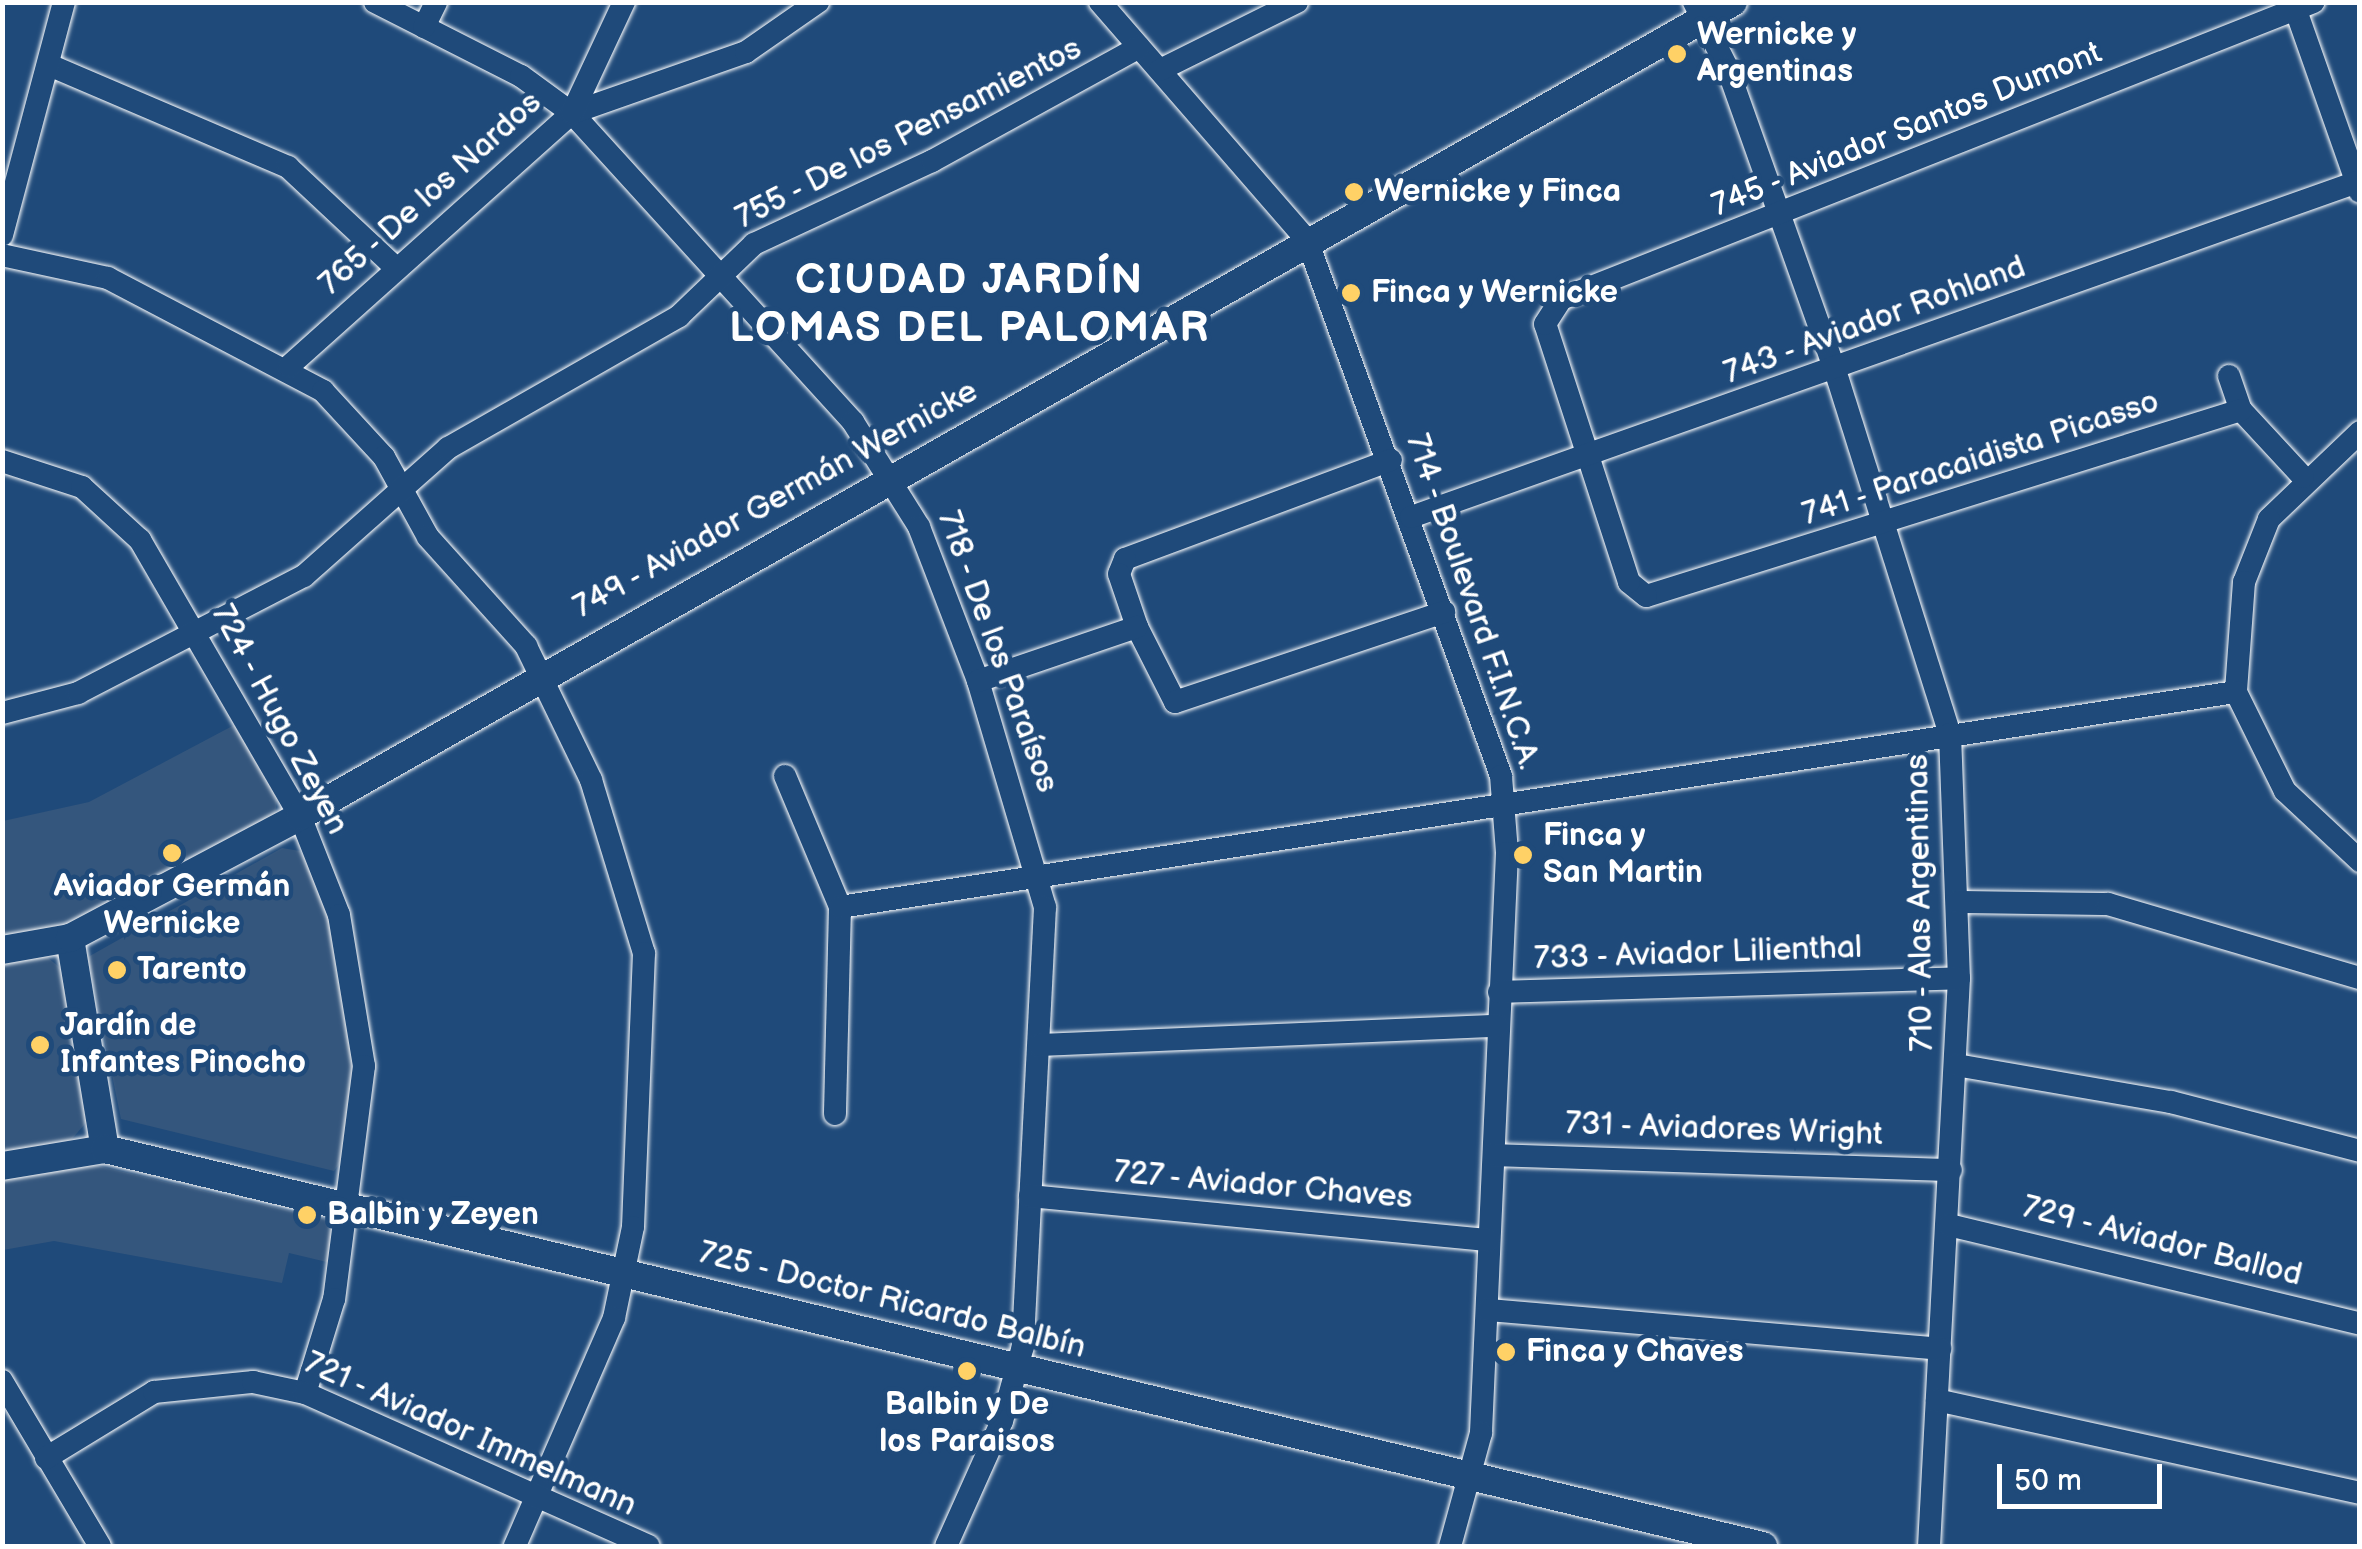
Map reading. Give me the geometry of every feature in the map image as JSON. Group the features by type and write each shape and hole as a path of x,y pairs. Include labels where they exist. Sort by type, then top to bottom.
{"street":[{"path":"2,235 64,2"},
{"name":"718 - De los Paraísos","path":"375,2 572,113 892,475 978,681 1044,883 1039,1045 1018,1367 946,1546"},
{"path":"424,27 436,2"},
{"name":"765 - De los Nardos","path":"289,366 395,266 572,113 624,2"},
{"path":"572,113 746,52 818,2"},
{"name":"714 - Boulevard F.I.N.C.A.","path":"1100,2 1307,240 1411,517 1504,806 1488,1310 1475,1480 1450,1546"},
{"path":"1160,70 1297,2"},
{"name":"749 - Aviador Germán Wernicke","path":"2,950 70,938 300,816 543,671 1307,240 1699,10 1733,2"},
{"path":"2301,5 2358,186"},
{"name":"745 - Aviador Santos Dumont","path":"1587,458 1546,335 1561,300 1780,218 2301,5"},
{"name":"710 - Alas Argentinas","path":"1699,10 1835,370 1888,523 1950,734 1959,978 1949,1225 1929,1546"},
{"name":"755 - De los Pensamientos","path":"2,713 78,694 200,635 304,576 498,412 664,326 770,235 932,161 1139,46"},
{"path":"49,65 288,168 395,266"},
{"name":"743 - Aviador Rohland","path":"1411,517 2358,186"},
{"path":"2,255 78,266 289,366 366,434 401,492 543,671 640,926 640,1152 628,1273 536,1503 514,1546"},
{"path":"2229,376 2241,410 2303,477"},
{"name":"741 - Paracaidista Picasso","path":"1587,458 1629,582 1653,596 2241,410"},
{"path":"2360,432 2303,477 2269,519 2244,582 2236,692 2285,791 2360,861"},
{"path":"1391,460 1121,562 1137,627 1171,701 1444,612"},
{"name":"724 - Hugo Zeyen","path":"2,462 56,472 104,505 140,540 200,635 300,816 339,916 361,1012 348,1208 334,1299 305,1393"},
{"path":"978,681 1137,627"},
{"path":"840,908 1044,883 1950,734 2236,692"},
{"path":"785,776 840,908 835,1114"},
{"path":"1957,902 2120,906 2360,978"},
{"path":"70,938 105,1150"},
{"name":"733 - Aviador Lilienthal","path":"1499,992 1959,978"},
{"path":"1039,1045 1498,1026"},
{"path":"1956,1065 2171,1102 2360,1151"},
{"name":"725 - Doctor Ricardo Balbín","path":"2,1166 105,1150 1763,1546"},
{"name":"731 - Aviadores Wright","path":"1495,1155 1950,1170"},
{"name":"727 - Aviador Chaves","path":"1030,1196 1490,1240"},
{"name":"729 - Aviador Ballod","path":"1949,1225 2360,1324"},
{"path":"1488,1310 1940,1349"},
{"name":"721 - Aviador Immelmann","path":"46,1458 154,1392 219,1380 305,1393 536,1503 648,1546"},
{"path":"2,1381 100,1546"},
{"path":"1937,1400 2360,1493"}],"shaded area":[{"path":"238,723 277,797 275,818 75,928 3,943 3,821 89,802"},
{"path":"282,848 300,851 310,865 333,925 353,1067 344,1157 334,1171 121,1119 88,957"},
{"name":"Jardín de Infantes Pinocho","path":"46,956 66,973 90,1118 71,1140 3,1152 3,963"},
{"path":"81,1162 325,1219 333,1223 331,1263 289,1253 282,1283 54,1241 3,1250 2,1173"}],"place":[{"name":"Wernicke y Argentinas","path":"1677,54"},
{"name":"Wernicke y Finca","path":"1354,192"},
{"name":"Finca y Wernicke","path":"1351,293"},
{"name":"Aviador Germán Wernicke","path":"172,853"},
{"name":"Finca y San Martin","path":"1523,855"},
{"name":"Tarento","path":"117,970"},
{"name":"Jardín de Infantes Pinocho","path":"40,1045"},
{"name":"Balbin y Zeyen","path":"307,1215"},
{"name":"Finca y Chaves","path":"1506,1352"},
{"name":"Balbin y De los Paraisos","path":"967,1371"}],"district":[{"name":"CIUDAD JARDÍN LOMAS DEL PALOMAR","path":"970,305"}]}
